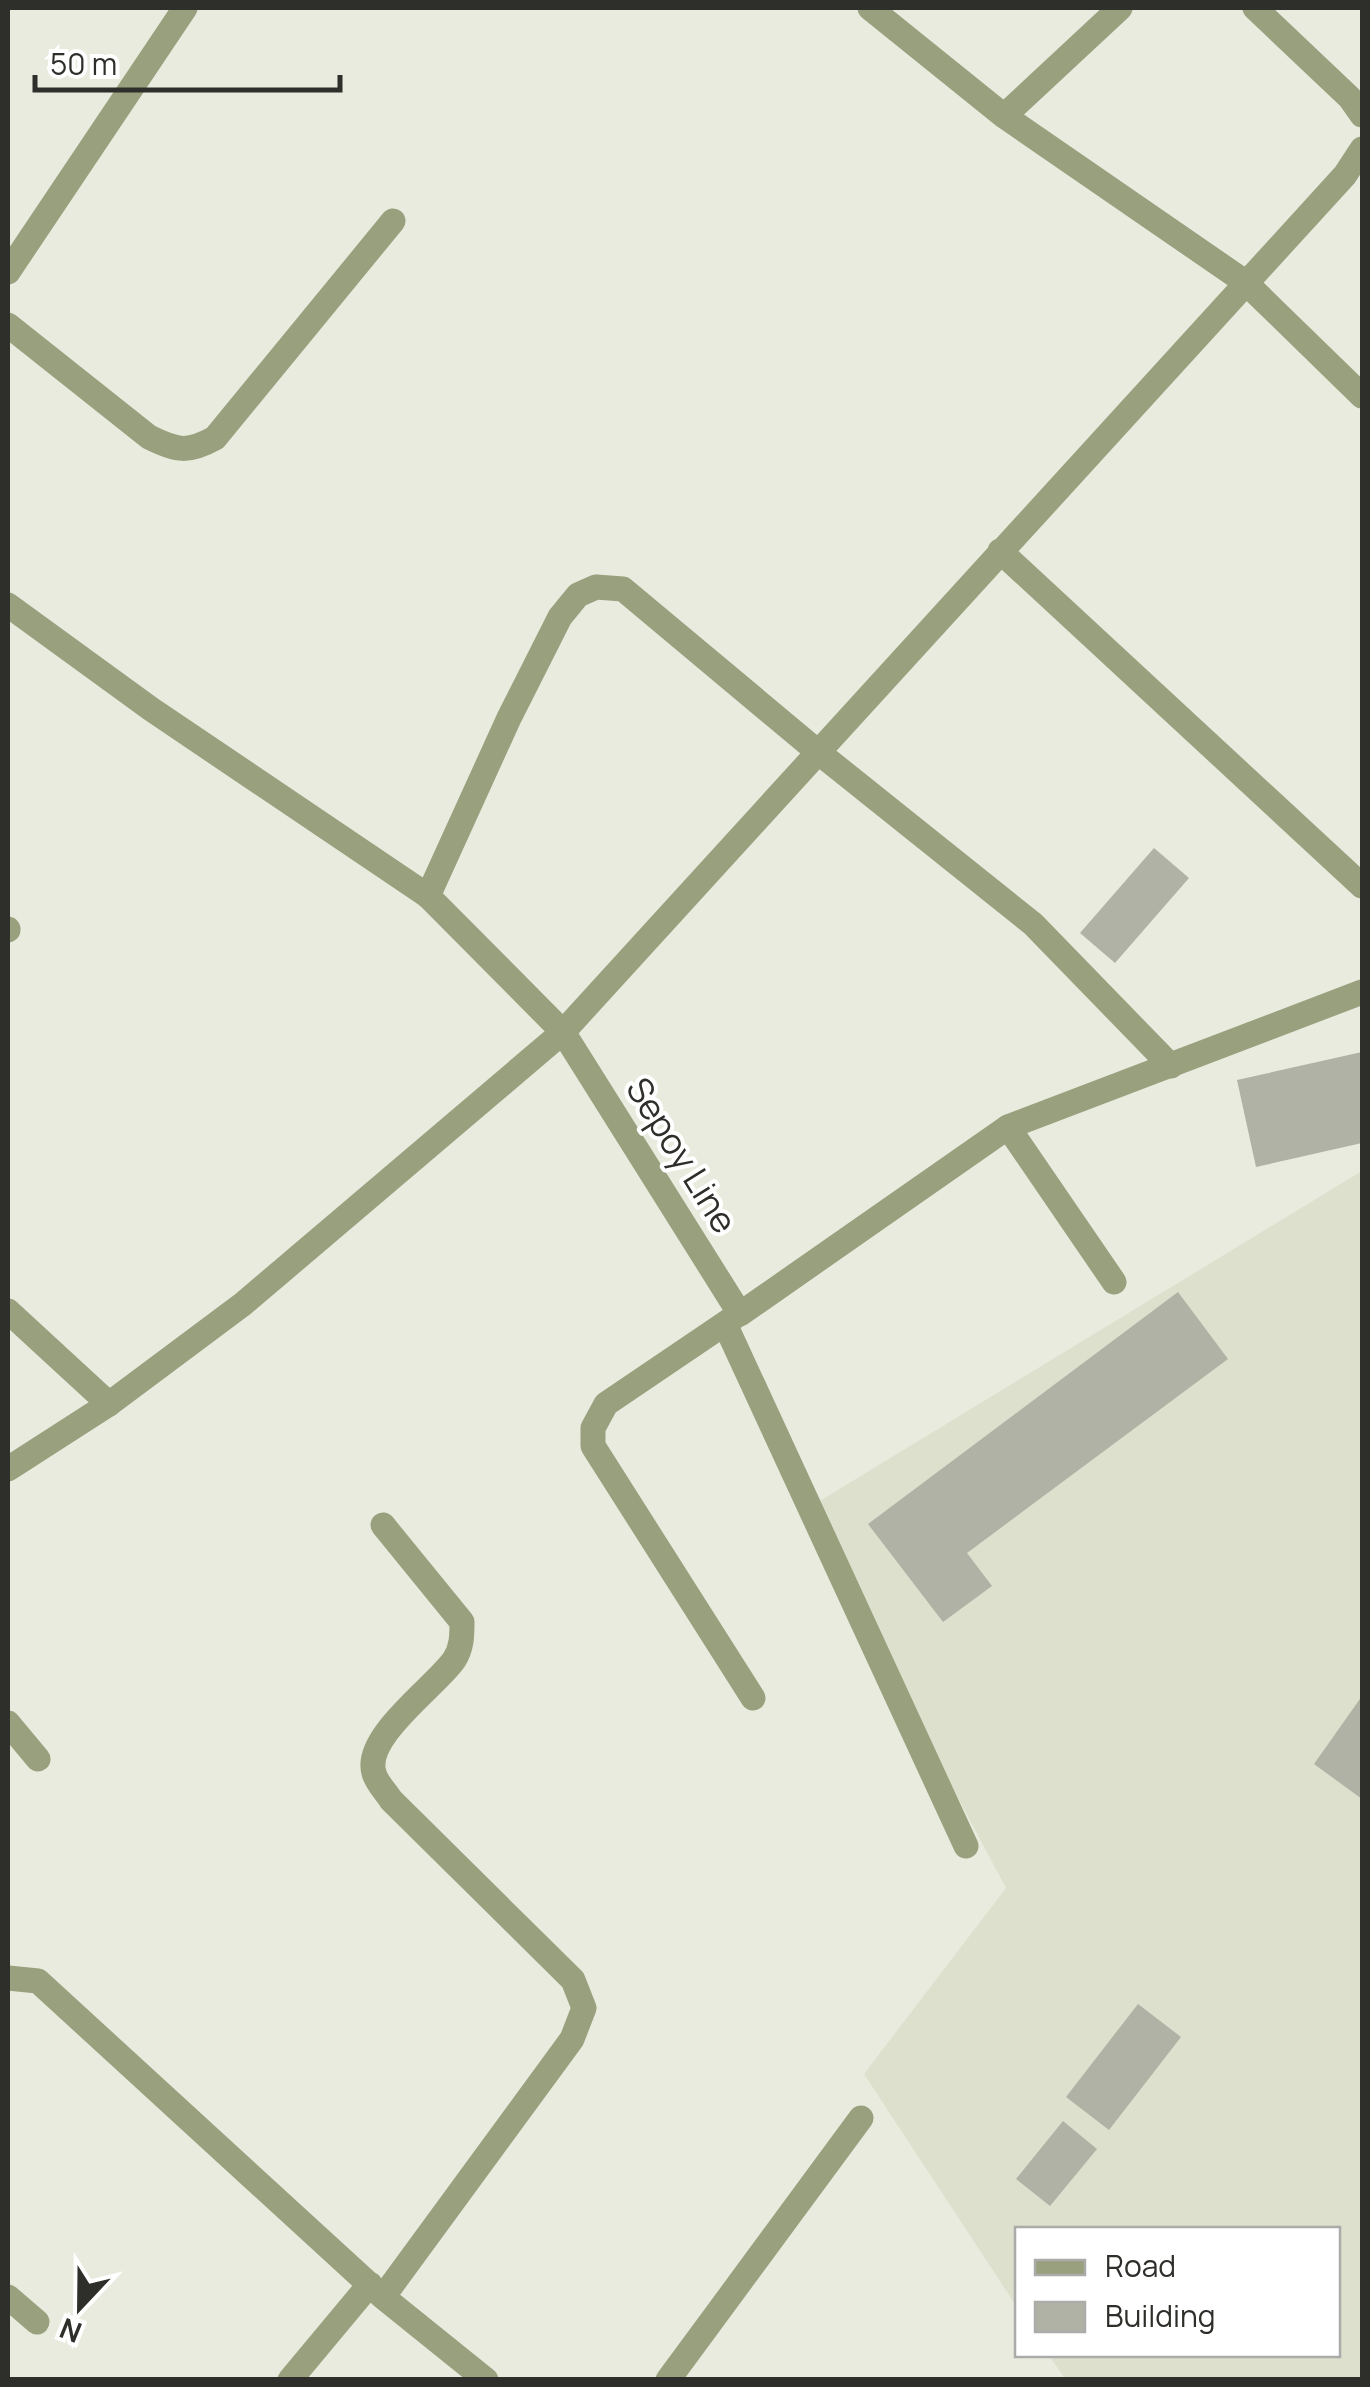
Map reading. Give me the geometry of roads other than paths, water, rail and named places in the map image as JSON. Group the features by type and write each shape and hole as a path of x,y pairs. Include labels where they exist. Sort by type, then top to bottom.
{"street":[{"path":"8,272 185,8"},
{"path":"870,8 1004,116 1245,282 1362,396"},
{"path":"1004,116 1120,8"},
{"path":"1255,8 1350,98 1362,115"},
{"path":"8,1469 109,1404 243,1304 563,1032 1345,175 1362,149"},
{"path":"8,325 149,437 169,447 194,450 216,438 393,221"},
{"path":"1000,551 1362,886"},
{"path":"428,896 560,617 578,595 596,586 623,589 818,752 1034,924 1171,1066"},
{"name":"Sepoy Line","path":"8,605 151,710 428,896 563,1032 733,1319 966,1846"},
{"path":"753,1698 593,1446 593,1428 606,1404 1008,1127 1362,992"},
{"path":"1008,1127 1114,1282"},
{"path":"8,1311 109,1404"},
{"path":"290,2380 376,2290 572,2040 584,2008 573,1980 391,1800 374,1774 373,1758 386,1732 456,1658 462,1641 462,1622 383,1526"},
{"path":"8,1723 38,1759"},
{"path":"8,1978 38,1981 376,2290 486,2380"},
{"path":"668,2380 861,2118"},
{"path":"8,2297 37,2322"}]}
